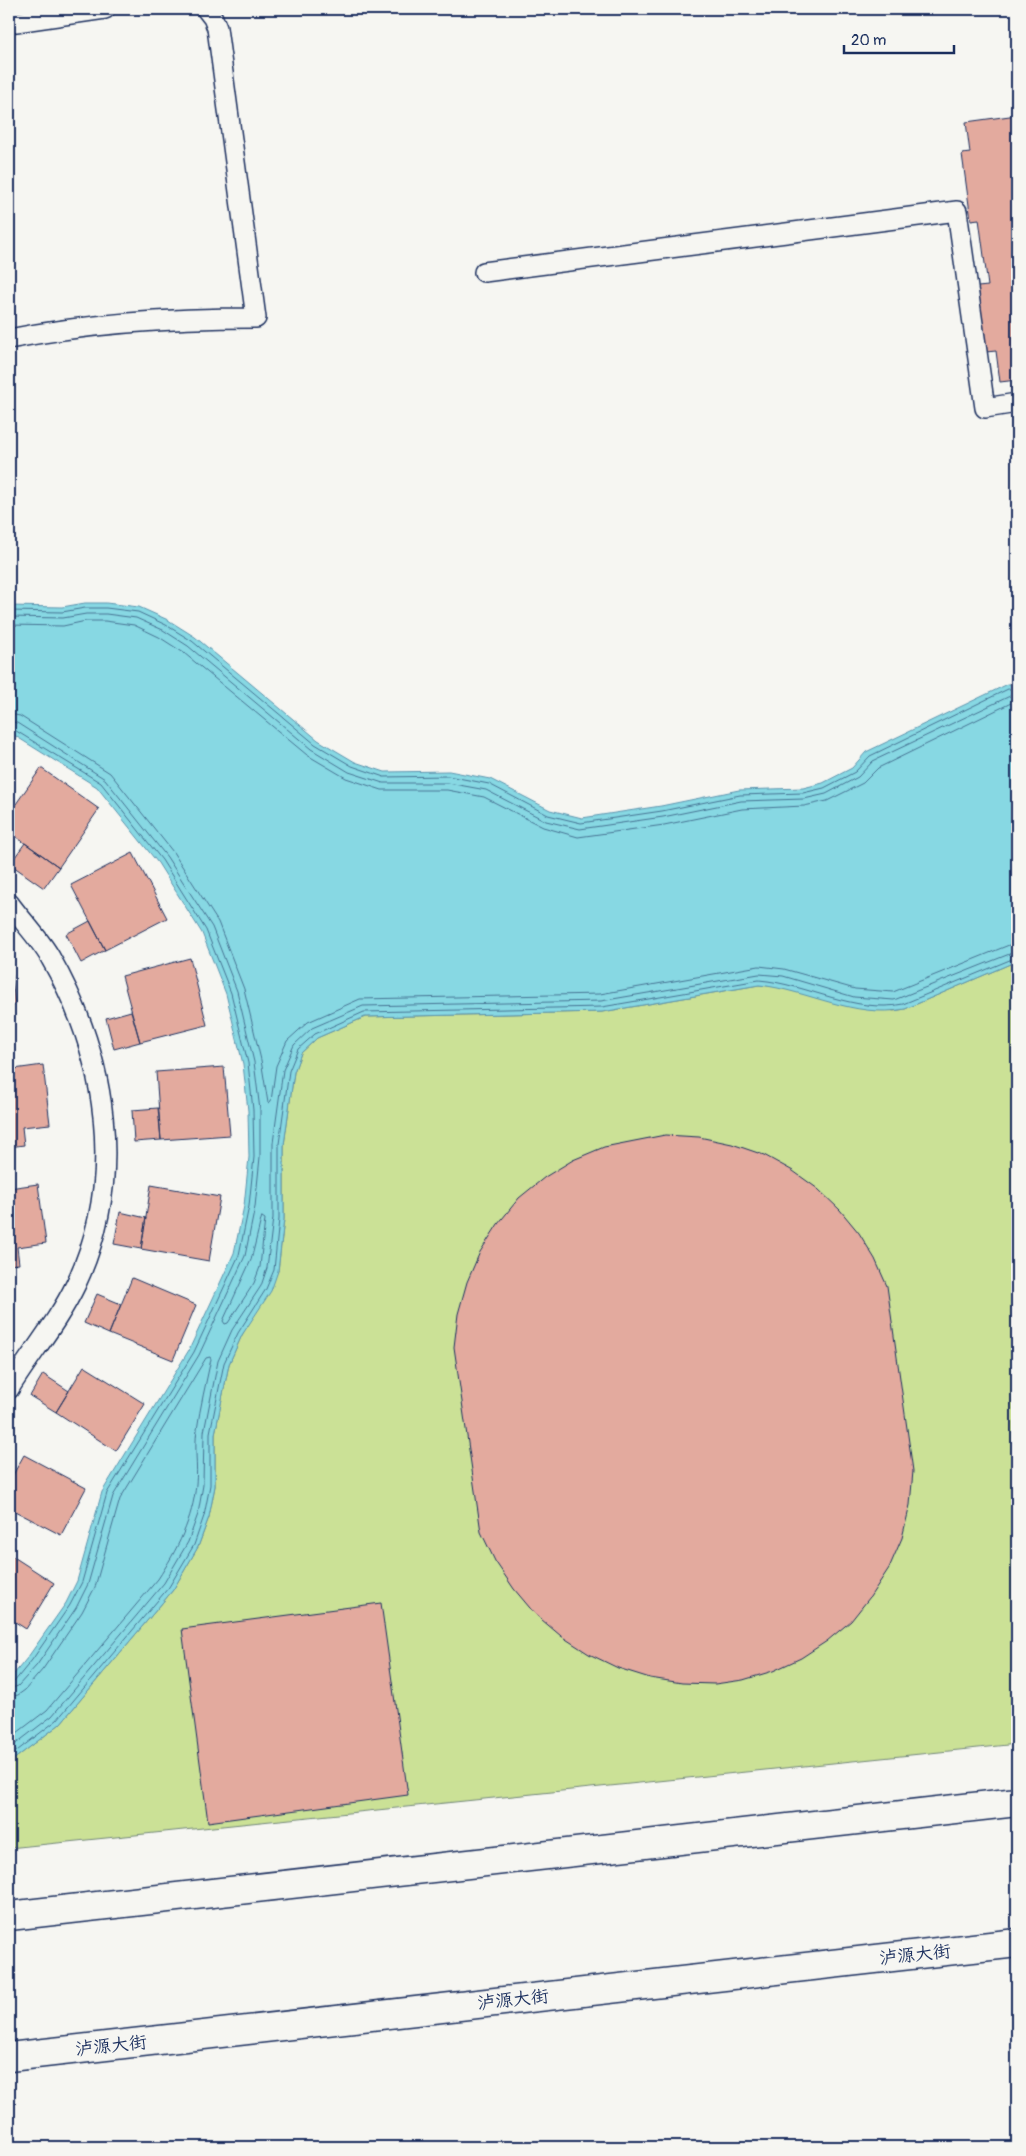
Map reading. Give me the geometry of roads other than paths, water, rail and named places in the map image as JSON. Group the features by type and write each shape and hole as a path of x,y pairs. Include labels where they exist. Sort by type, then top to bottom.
{"main road":[{"path":"9,1916 1017,1802"},
{"name":"泸源大街","path":"9,2057 1017,1944"}],"lane":[{"path":"9,23 105,9"},
{"path":"9,339 92,325 202,318 256,318 217,28 214,18 206,9"},
{"path":"484,272 957,211 985,408 1017,403"},
{"path":"9,903 49,955 70,996 88,1038 98,1076 104,1115 106,1155 99,1215 91,1245 76,1283 58,1319 9,1389"}],"water":[{"path":"85,603 106,603 139,607 168,620 195,637 318,740 355,762 385,772 449,771 490,779 550,810 582,818 661,806 739,790 803,788 823,783 852,768 866,752 1008,684 1017,684 1017,961 905,1009 886,1011 849,1007 795,992 759,985 602,1012 365,1017 317,1038 301,1053 294,1072 284,1145 284,1219 278,1271 271,1291 242,1335 229,1364 215,1434 215,1486 209,1517 198,1547 173,1590 60,1724 9,1763 9,1680 28,1657 66,1603 77,1581 102,1492 189,1350 234,1253 244,1206 249,1157 248,1111 243,1064 226,994 202,933 158,863 97,787 9,732 9,606 62,607"}]}
